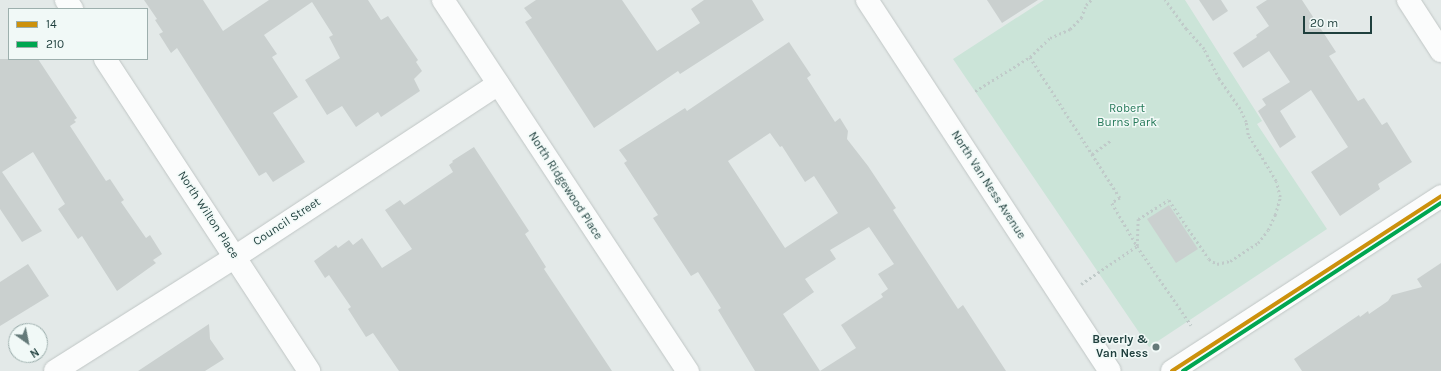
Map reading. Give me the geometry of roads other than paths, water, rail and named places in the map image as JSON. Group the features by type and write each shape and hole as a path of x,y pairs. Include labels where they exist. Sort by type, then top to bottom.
{"street":[{"name":"North Ridgewood Place","path":"443,0 688,371"},
{"name":"North Van Ness Avenue","path":"867,0 1110,371"},
{"path":"1408,0 1441,51"},
{"name":"North Wilton Place","path":"106,60 309,371"},
{"name":"Council Street","path":"55,371 235,256 498,84"},
{"path":"1172,371 1441,196"}],"place":[{"name":"Beverly & Van Ness","path":"1156,347"}],"park label":[{"name":"Robert Burns Park","path":"1127,116"}]}
